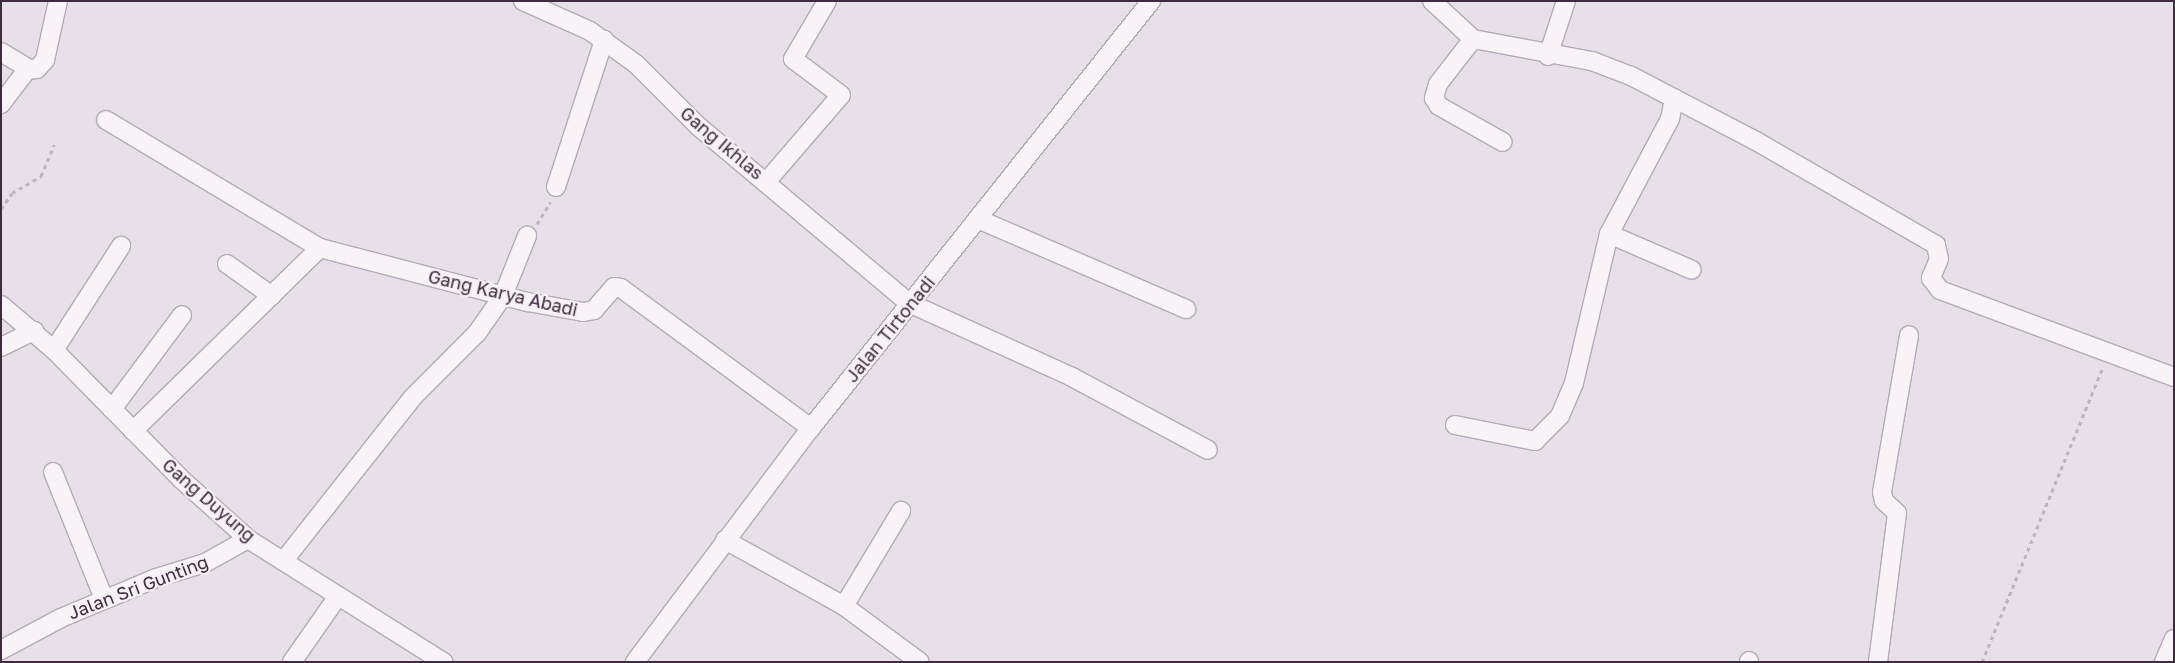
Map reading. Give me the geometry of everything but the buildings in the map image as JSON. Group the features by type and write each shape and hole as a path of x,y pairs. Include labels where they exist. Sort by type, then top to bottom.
{"street":[{"path":"1,52 28,68 37,69 45,60 58,1"},
{"name":"Gang Ikhlas","path":"523,1 552,11 604,40 909,303 1072,377 1208,450"},
{"path":"767,181 841,95 793,59 827,1"},
{"name":"Jalan Tirtonadi","path":"634,662 725,540 909,303 1151,1"},
{"path":"1432,1 1473,39 1548,56 1592,61 1674,98 1936,245 1939,259 1931,278 1940,290 2174,377"},
{"path":"1548,56 1566,1"},
{"path":"1473,39 1438,84 1434,98 1439,106 1503,142"},
{"path":"556,187 604,40"},
{"path":"1,104 28,68"},
{"path":"1455,426 1535,441 1550,430 1574,383 1609,234 1670,119 1674,98"},
{"name":"Gang Karya Abadi","path":"106,120 320,248 503,296 584,312 594,310 614,287 621,288 812,428"},
{"path":"978,219 1186,308"},
{"path":"1609,234 1692,270"},
{"path":"285,559 413,397 477,333 503,296 527,236"},
{"path":"54,350 121,246"},
{"path":"133,431 320,248"},
{"path":"227,264 272,296"},
{"name":"Gang Duyung","path":"1,305 34,331 133,431 248,539 285,559 338,596 443,662"},
{"path":"112,409 182,315"},
{"path":"1,347 34,331"},
{"path":"1878,662 1896,512 1884,501 1882,492 1909,335"},
{"path":"53,472 104,599"},
{"path":"844,606 901,511"},
{"name":"Jalan Sri Gunting","path":"1,650 104,599 205,563 248,539"},
{"path":"725,540 844,606 920,662"},
{"path":"292,662 338,596"},
{"path":"2164,662 2174,639"}],"path":[{"path":"1,209 12,193 41,176 54,146"},
{"path":"527,236 544,215 556,187"},
{"path":"1982,662 2109,353"}]}
